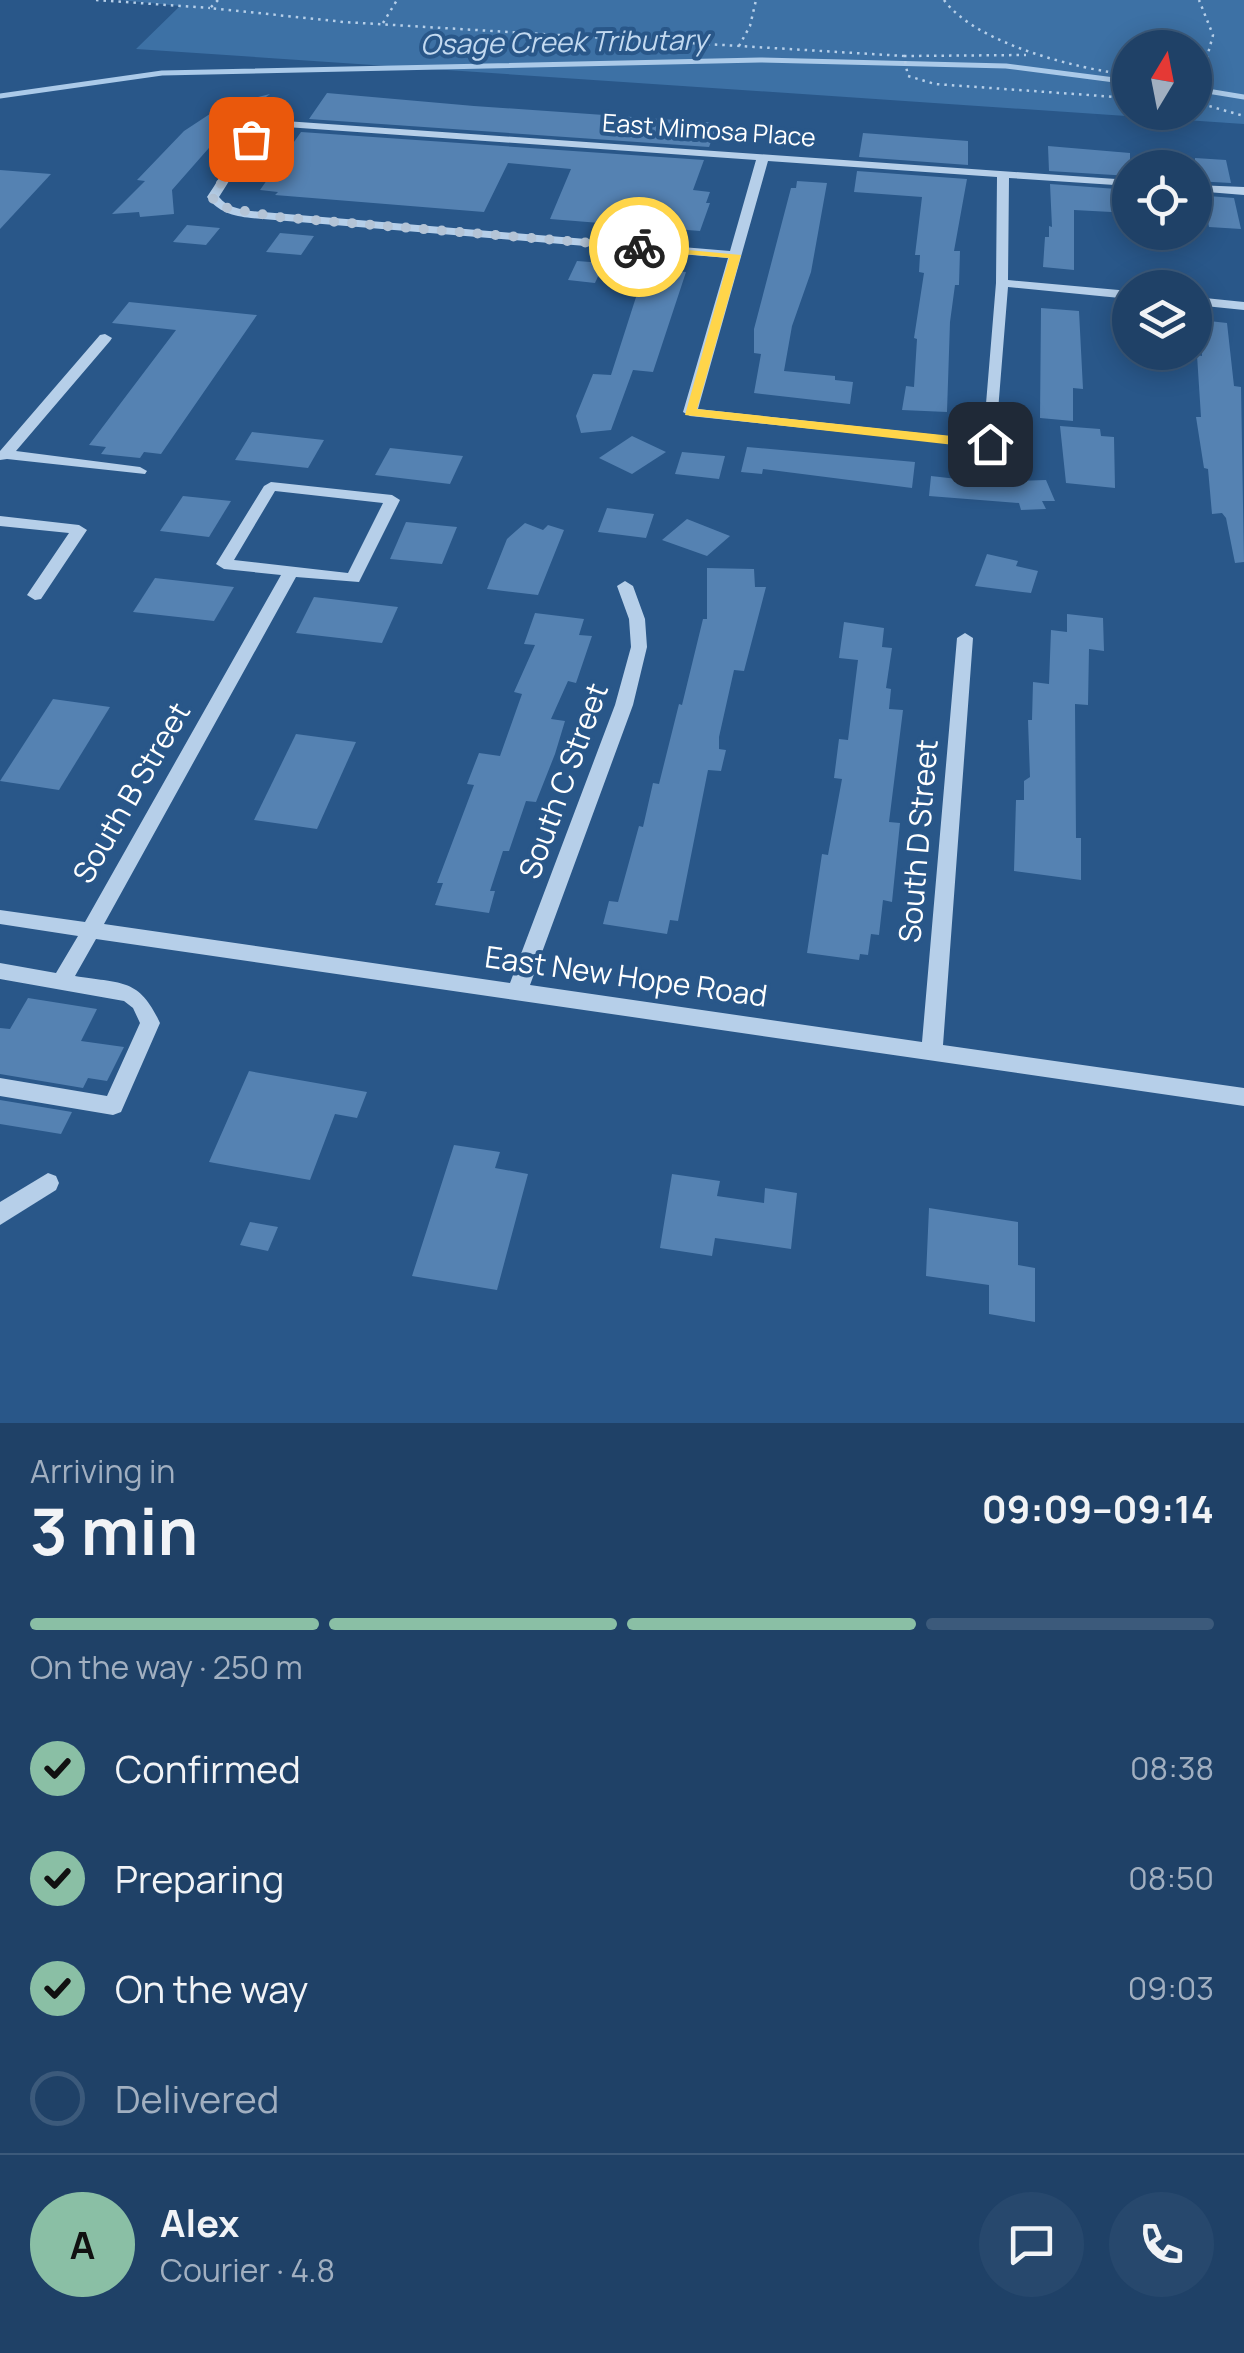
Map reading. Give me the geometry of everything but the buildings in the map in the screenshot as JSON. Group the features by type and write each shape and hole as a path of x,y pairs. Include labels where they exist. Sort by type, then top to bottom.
{"street":[{"name":"East Mimosa Place","path":"735,255 278,217 218,206 212,197 251,139 263,130 285,124 1112,183"},
{"path":"763,157 690,412 990,444 1002,283 1004,175"},
{"path":"1212,189 1244,191"},
{"path":"1002,283 1112,293"},
{"path":"1212,303 1244,306"},
{"path":"3,455 104,338"},
{"path":"3,455 140,471"},
{"path":"271,486 392,500 352,579 292,572 224,564 271,486"},
{"path":"0,520 79,530 34,595"},
{"name":"South B Street","path":"63,980 292,572"},
{"name":"South C Street","path":"518,992 624,705 639,647 637,619 625,586"},
{"name":"South D Street","path":"932,1049 966,638"},
{"name":"East New Hope Road","path":"1,919 932,1049 1244,1097"},
{"path":"0,971 128,994 141,1004 150,1023 113,1106 0,1086"},
{"path":"0,1216 48,1184"}],"path":[{"path":"96,0 905,60 1032,55"},
{"path":"210,8 218,0"},
{"path":"382,24 397,0"},
{"path":"739,46 750,26 756,0"},
{"path":"944,0 964,19 1032,55 1088,71 1112,73"},
{"path":"1199,0 1212,30"},
{"path":"905,60 908,76 934,84 1112,97"},
{"path":"1212,107 1244,116"}],"shaded area":[{"path":"120,0 1244,0 1244,124 1212,122 1212,30 1112,30 1112,115 136,49 180,6"}],"waterway":[{"name":"Osage Creek Tributary","path":"0,96 162,73 760,60 1006,66 1112,80"},
{"name":"Osage Creek Tributary","path":"1212,92 1244,97"}],"way so far":[{"path":"251,139 212,197 218,206 234,212 639,247"}],"route":[{"path":"639,247 735,255 690,412 990,444"}]}
